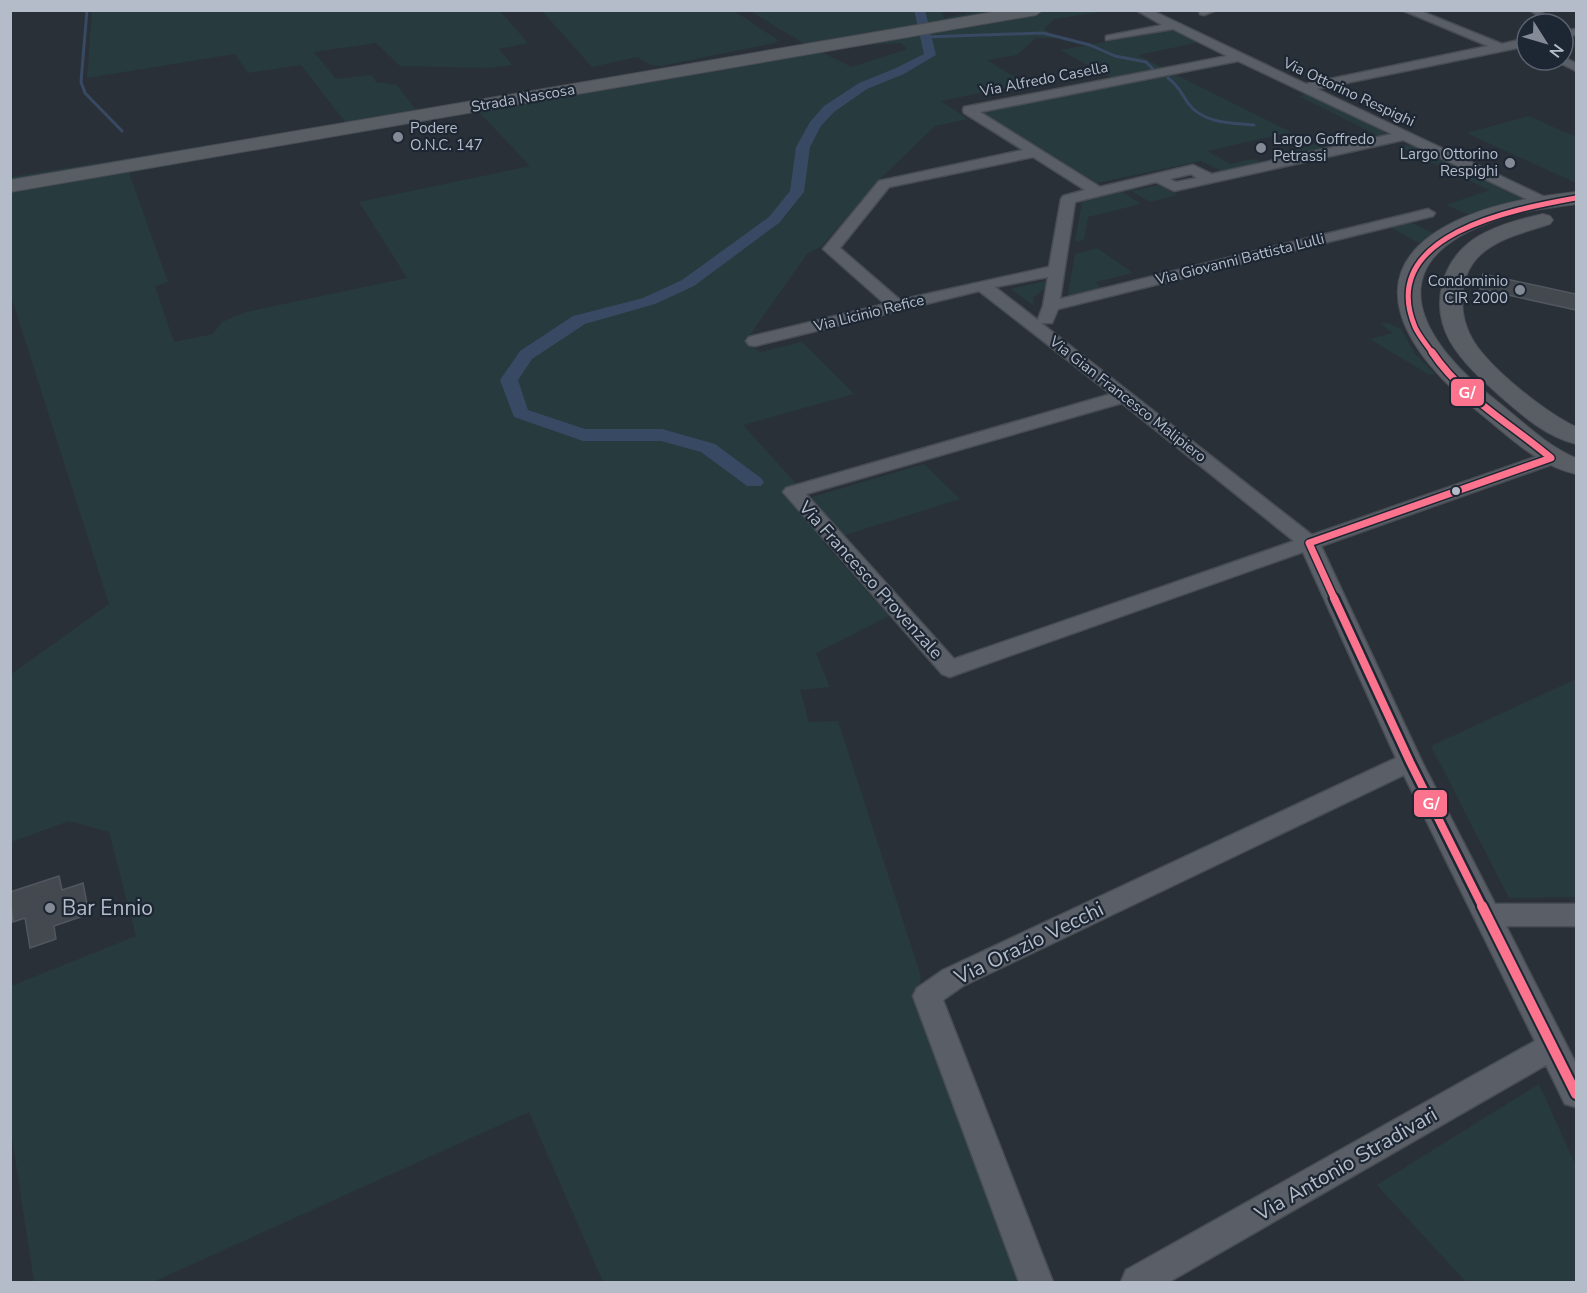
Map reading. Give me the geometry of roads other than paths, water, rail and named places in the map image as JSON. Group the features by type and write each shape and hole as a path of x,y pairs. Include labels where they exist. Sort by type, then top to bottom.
{"street":[{"name":"Strada Nascosa","path":"10,186 1036,10"},
{"name":"Via Ottorino Respighi","path":"1141,10 1544,202"},
{"path":"1407,10 1500,47"},
{"path":"1110,38 1173,26"},
{"path":"1303,88 1515,45"},
{"name":"Via Alfredo Casella","path":"1096,190 969,110 1239,57"},
{"name":"Via Gian Francesco Malipiero","path":"1309,543 1041,330 1051,306 1066,202 1072,196 1158,177 1174,187 1403,136"},
{"path":"897,306 831,249 885,184 1035,152"},
{"path":"1564,461 1462,386 1431,352 1413,322 1407,302 1411,275 1425,251 1441,238 1462,226 1503,211 1576,198"},
{"name":"Via Giovanni Battista Lulli","path":"1051,306 1428,213"},
{"path":"1574,436 1557,428 1521,401 1497,380 1466,347 1453,320 1449,300 1452,283 1459,267 1470,253 1484,243 1528,225 1576,214"},
{"name":"Via Licinio Refice","path":"755,341 982,285 1057,270"},
{"path":"1411,275 1452,283"},
{"path":"982,285 1041,330"},
{"name":"Via Francesco Provenzale","path":"1125,396 793,492 950,669 1309,543"},
{"path":"1564,461 1541,441 1546,436 1557,434 1574,436"},
{"path":"1564,461 1309,543 1410,762 1576,1094"},
{"name":"Via Orazio Vecchi","path":"1036,1282 927,996 953,978 1410,762"},
{"path":"1488,915 1576,915"},
{"name":"Via Antonio Stradivari","path":"1138,1282 1553,1046"}],"waterway":[{"path":"87,10 81,82 85,93 122,131"},
{"path":"754,482 708,448 662,435 583,435 520,413 509,380 526,355 579,320 649,301 688,283 774,220 797,192 803,147 815,125 829,109 863,86 900,71 930,55 919,10"},
{"path":"925,37 1043,33 1090,45 1115,56 1146,62 1156,72"},
{"path":"1168,78 1194,110 1202,115 1227,123 1254,125"}],"place":[{"name":"Podere O.N.C. 147","path":"398,137"},
{"name":"Largo Goffredo Petrassi","path":"1261,148"},
{"name":"Largo Ottorino Respighi","path":"1510,163"},
{"name":"Condominio CIR 2000","path":"1520,290"},
{"name":"Bar Ennio","path":"50,908"}]}
